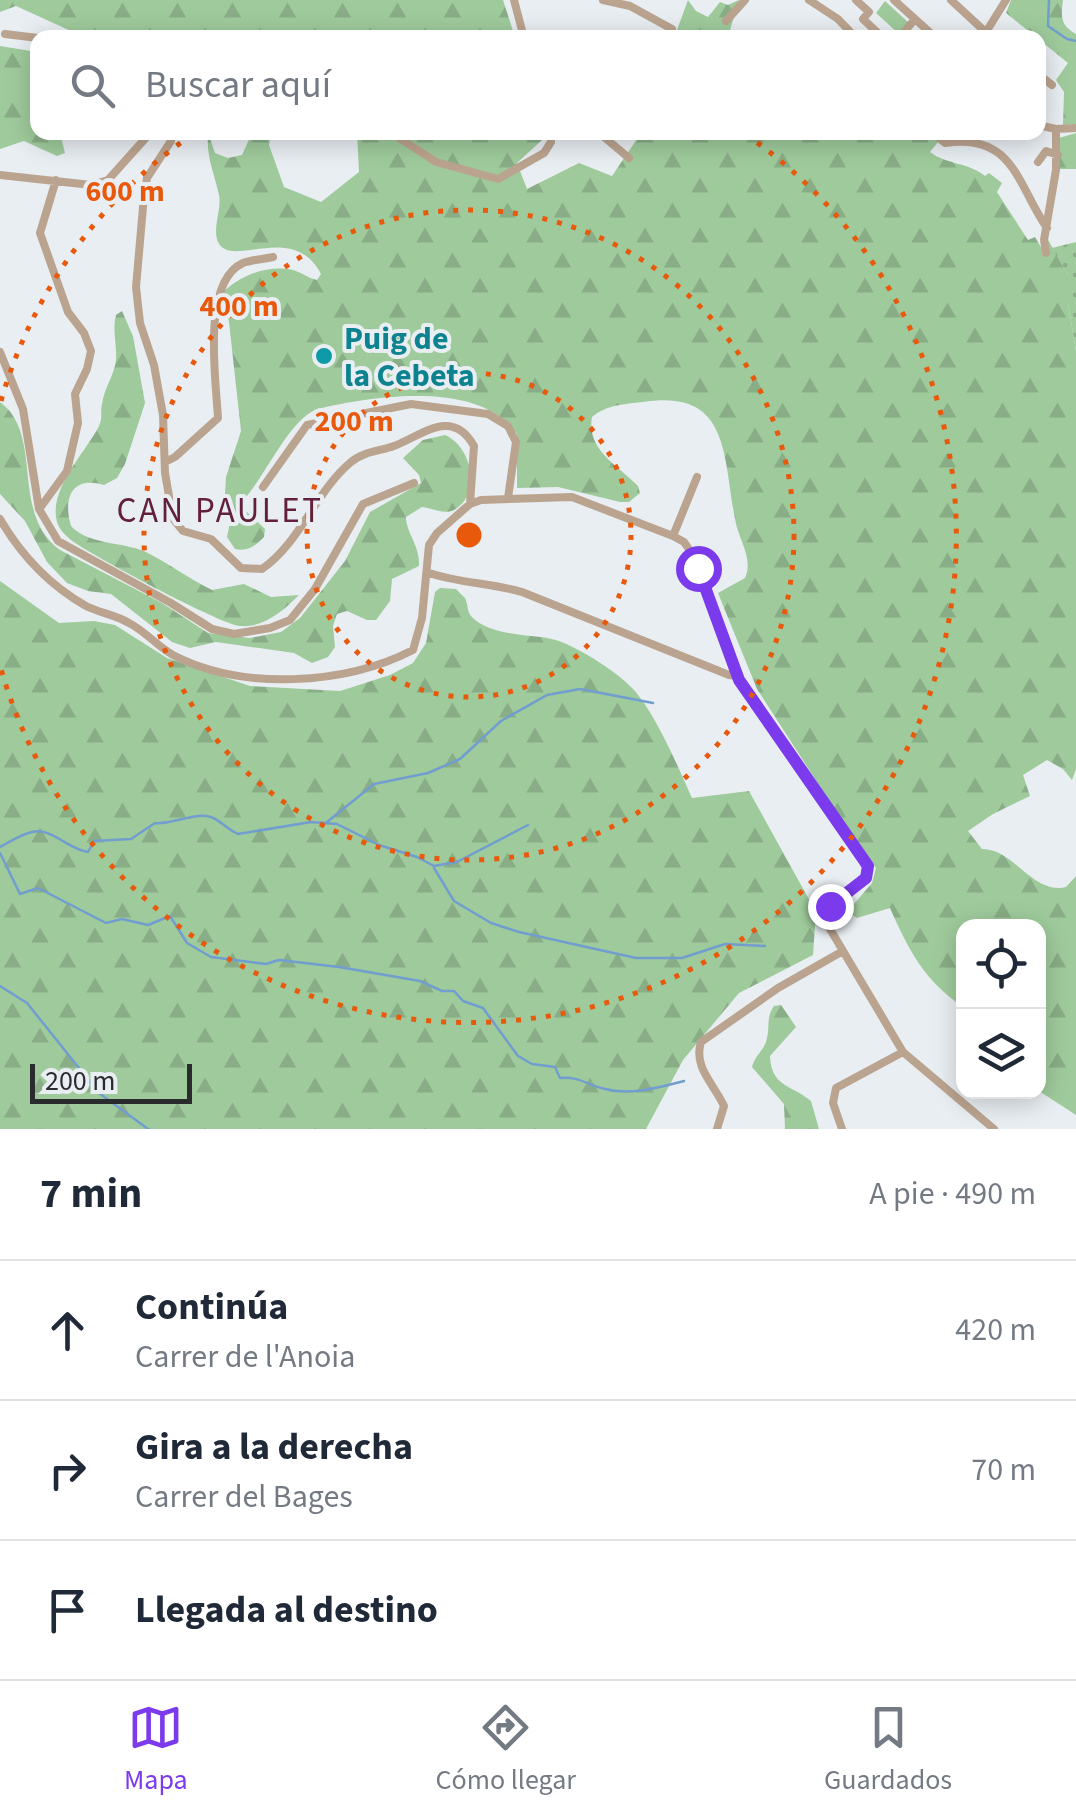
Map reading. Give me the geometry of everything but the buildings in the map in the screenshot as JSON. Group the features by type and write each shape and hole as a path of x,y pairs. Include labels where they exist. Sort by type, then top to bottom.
{"street":[{"path":"604,0 630,6 672,28"},
{"path":"726,20 745,0"},
{"path":"809,0 820,10 841,15 851,30"},
{"path":"820,10 828,0"},
{"path":"856,0 870,12 863,19 875,30"},
{"path":"894,0 925,30"},
{"path":"950,0 984,30"},
{"path":"991,30 1006,0"},
{"path":"514,2 522,30"},
{"path":"906,30 916,19"},
{"path":"973,20 994,20"},
{"path":"5,34 30,37"},
{"path":"1046,80 1052,85"},
{"path":"1046,127 1071,129"},
{"path":"1046,253 1043,246 1058,155 1056,130"},
{"path":"0,175 91,185 108,180 144,140"},
{"path":"171,140 147,178 136,287 141,332 154,365 163,415 165,462 175,524 187,534 210,539 235,564 252,570 266,566 287,547 318,500 351,461 442,426 456,428 471,440 476,452 470,504"},
{"path":"402,140 436,162 498,179 544,153 551,140"},
{"path":"608,140 630,158"},
{"path":"940,140 994,150 1017,170 1047,228"},
{"path":"1038,162 1046,151 1058,155"},
{"path":"39,509 67,472 78,422 75,394 91,351 68,312 40,234 56,180"},
{"path":"165,462 218,418 216,302 225,276 242,264 274,258"},
{"path":"0,352 22,409 39,509 58,541 172,602 212,629 234,634 290,620 315,590 363,504 414,483"},
{"path":"264,487 307,425 412,404 488,414 508,426 516,442 508,498"},
{"path":"673,536 696,477"},
{"path":"474,486 490,498"},
{"path":"1,523 29,563 87,606 131,624 175,656 218,671 311,680 384,663 413,650 429,573 429,545 470,504 490,498 572,497 673,536 691,551 737,676 866,862 866,878 834,902 827,912 828,925 903,1052 994,1129"},
{"path":"429,573 522,592 737,676"},
{"path":"717,1129 724,1106 700,1065 698,1052 703,1040 778,988 843,952"},
{"path":"842,1129 832,1104 836,1088 903,1052"}],"green space":[{"path":"0,0 503,0 513,30 69,30 16,6 0,12"},
{"path":"688,0 696,11 708,17 720,2 728,5 739,0 730,30 677,30"},
{"path":"1011,0 1063,0 1063,20 1076,34 1076,124 1063,125 1064,92 1056,80 1068,63 1046,45 1046,30 1027,30 1006,13"},
{"path":"885,1 909,23 903,30 895,30 876,13"},
{"path":"0,46 30,51 30,140 62,140 65,153 57,156 24,141 0,149"},
{"path":"1076,133 1076,169 1059,169 1059,138"},
{"path":"208,140 215,153 228,158 242,155 249,140 270,140 284,187 321,202 359,172 357,140 542,140 517,163 527,189 579,163 612,176 636,140 940,140 930,152 985,176 989,173 1002,183 997,192 1028,240 1035,237 1042,249 1047,238 1068,275 1068,304 1076,351 1076,769 1072,780 1047,760 1023,775 1030,796 968,831 982,849 1004,856 1043,884 1066,887 1076,876 1076,1115 1046,1096 1046,919 956,919 956,1001 919,964 890,908 857,918 847,912 872,883 876,868 757,689 718,593 745,578 748,563 737,526 724,451 707,416 692,406 671,400 629,403 592,417 591,429 599,448 638,486 640,493 629,502 620,502 558,487 517,488 517,434 500,417 478,405 424,396 366,400 317,409 287,436 245,498 246,511 265,529 264,537 251,548 240,550 227,537 232,513 225,494 226,477 241,431 229,322 221,294 236,282 264,270 293,270 317,280 321,274 309,258 295,250 236,251 225,249 218,242 220,200"},
{"path":"1076,242 1076,351 1068,304 1068,275 1052,248"},
{"path":"122,311 133,336 145,403 117,478 104,485 84,483 72,492 68,507 71,526 95,539 144,551 212,590 244,584 271,597 299,595 265,621 240,626 208,614 83,548 58,525 56,509 63,484 100,423 103,398 116,360 116,315"},
{"path":"0,402 13,416 21,434 30,496 45,534 60,550 162,603 208,633 250,638 281,632 300,618 345,561 370,512 421,483 419,475 403,458 423,440 445,435 454,441 467,459 471,482 463,502 454,510 443,512 422,507 406,517 419,566 392,579 390,601 376,620 347,611 337,614 333,626 335,647 328,657 312,663 294,653 216,642 190,648 172,642 111,594 67,583 47,562 25,521 0,494"},
{"path":"0,581 59,623 94,621 115,625 167,658 250,686 340,691 413,663 426,643 435,592 440,588 456,589 465,598 471,616 480,623 498,631 557,640 593,658 626,682 658,726 692,798 749,791 816,912 813,955 739,993 683,1060 646,1129 0,1129"},
{"path":"781,1005 796,1027 770,1056 771,1066 778,1080 811,1101 819,1129 785,1129 784,1104 752,1067 766,1042 772,1010"}],"waterway":[{"path":"1049,0 1048,26 1076,41"},
{"path":"327,822 374,784 428,773 460,759 501,721 547,695 580,689 653,703"},
{"path":"0,847 39,831 88,852 94,841 131,839 155,823 204,816 238,834 311,822 337,824 434,866 457,862 528,825"},
{"path":"0,853 20,894 38,888 106,923 122,919 148,925 170,916 187,943 211,957 339,967 454,991 463,1001 483,1008 518,1056 532,1064 555,1067 560,1078 625,1092 684,1081"},
{"path":"434,868 454,901 491,923 519,932 636,958 682,958 725,944 765,946"},
{"path":"0,986 27,1003 99,1093 148,1129"}],"place":[{"name":"Puig de la Cebeta","path":"324,356"}],"district":[{"name":"CAN PAULET","path":"220,510"}],"route":[{"path":"698,568 739,680 868,866 866,878 830,906"}]}
